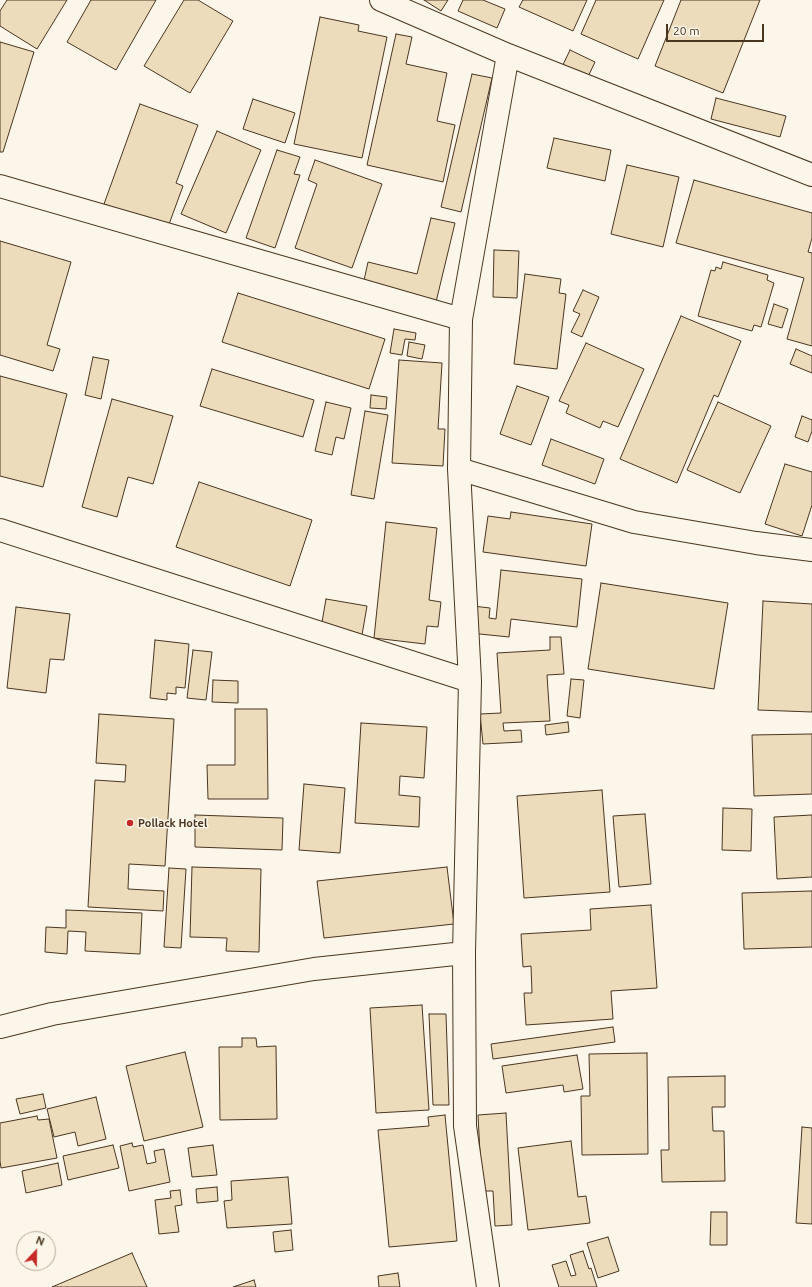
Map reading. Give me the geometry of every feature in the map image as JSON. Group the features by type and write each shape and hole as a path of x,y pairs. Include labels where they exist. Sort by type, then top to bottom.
{"street":[{"path":"381,0 508,55 812,175"},
{"path":"488,1287 465,1126 464,953 470,681 459,470 461,319 508,55"},
{"path":"0,186 461,319"},
{"path":"459,470 634,522 756,543 812,550"},
{"path":"0,530 470,681"},
{"path":"0,1027 52,1014 314,969 464,953"}],"building":[{"path":"7,0 67,0 37,49 0,26 0,11"},
{"path":"91,0 156,0 116,70 67,42"},
{"path":"184,0 198,0 233,21 190,93 144,66"},
{"path":"424,0 448,0 441,11"},
{"path":"463,0 483,0 505,9 497,28 458,11"},
{"path":"523,0 587,0 573,31 519,7"},
{"path":"596,0 664,0 638,59 581,34"},
{"path":"681,0 760,0 723,93 655,66"},
{"path":"320,17 359,25 358,31 387,37 362,158 294,144"},
{"path":"396,34 412,37 406,64 447,73 437,121 455,125 443,182 367,165"},
{"path":"0,42 34,52 3,152 0,152"},
{"path":"570,50 595,62 586,81 561,69"},
{"path":"472,74 492,78 461,212 441,207"},
{"path":"716,98 786,116 780,137 711,119"},
{"path":"253,99 295,113 285,143 243,129"},
{"path":"140,104 198,125 176,183 183,186 168,227 104,204"},
{"path":"217,131 261,150 226,233 181,214"},
{"path":"554,138 611,150 605,181 547,168"},
{"path":"277,150 300,157 294,174 300,175 275,248 246,238"},
{"path":"315,160 382,184 352,268 295,248 317,184 308,180"},
{"path":"627,165 679,177 663,247 611,234"},
{"path":"694,180 812,213 812,238 808,252 812,253 812,346 787,339 804,278 676,243"},
{"path":"431,218 455,223 436,302 363,285 368,262 417,274"},
{"path":"0,241 71,262 47,345 60,349 53,371 0,355"},
{"path":"494,250 519,251 517,298 493,297"},
{"path":"723,262 768,275 767,280 774,283 761,327 754,325 752,331 698,316 711,270 715,271 716,267 721,269"},
{"path":"525,274 561,279 559,293 566,294 557,369 514,364"},
{"path":"583,290 599,297 582,337 571,332 580,314 573,311"},
{"path":"238,293 385,339 369,389 222,342"},
{"path":"774,304 788,309 782,328 768,324"},
{"path":"681,316 741,341 718,397 714,395 677,483 620,459"},
{"path":"394,329 416,333 415,340 405,339 402,355 390,353"},
{"path":"409,342 425,345 422,359 407,356"},
{"path":"586,343 644,369 618,427 603,421 600,428 566,413 569,405 559,401"},
{"path":"796,349 812,356 812,373 790,364"},
{"path":"93,357 109,360 101,399 85,395"},
{"path":"399,360 442,363 438,429 445,429 443,466 392,463"},
{"path":"212,369 314,400 303,437 200,406"},
{"path":"0,376 67,394 43,487 0,476"},
{"path":"517,386 549,397 531,445 500,434"},
{"path":"371,395 387,397 386,409 370,408"},
{"path":"112,399 173,416 153,484 128,477 117,517 82,507"},
{"path":"326,402 351,408 344,439 336,437 332,455 315,451"},
{"path":"718,402 771,426 740,493 687,470"},
{"path":"365,411 388,415 374,499 351,495"},
{"path":"802,416 812,420 812,431 808,442 795,437"},
{"path":"551,439 604,459 595,484 542,465"},
{"path":"785,464 812,472 812,505 802,536 765,524"},
{"path":"199,482 312,520 290,586 176,547"},
{"path":"511,512 592,524 586,566 483,552 488,516 510,519"},
{"path":"386,522 437,528 429,600 441,602 438,627 427,626 425,644 374,638"},
{"path":"501,570 582,579 577,627 511,619 509,637 470,633 473,606 490,608 489,618 496,619"},
{"path":"601,583 728,603 714,689 588,669"},
{"path":"326,599 367,606 362,635 321,628"},
{"path":"763,601 812,604 812,712 758,710"},
{"path":"16,607 70,614 64,660 50,659 46,693 7,688"},
{"path":"550,637 561,637 564,674 547,675 550,721 503,723 504,731 521,730 522,742 483,744 480,714 501,713 497,653 550,650"},
{"path":"155,640 189,644 185,688 176,687 176,694 167,693 167,700 150,698"},
{"path":"193,650 212,652 206,700 187,698"},
{"path":"571,679 584,680 580,718 567,716"},
{"path":"213,680 238,681 238,703 212,702"},
{"path":"235,709 267,709 268,799 208,799 207,765 235,765"},
{"name":"Pollack Hotel","path":"99,714 174,719 165,866 129,864 128,889 164,891 163,911 88,907 95,780 125,782 126,765 96,763"},
{"path":"568,722 569,732 546,735 545,725"},
{"path":"361,723 427,727 424,778 400,776 399,795 420,797 419,827 355,823"},
{"path":"812,734 812,794 754,796 752,735"},
{"path":"304,784 345,788 340,853 299,850"},
{"path":"602,790 610,892 524,898 517,796"},
{"path":"723,808 752,809 751,851 722,850"},
{"path":"645,814 651,884 619,887 613,816"},
{"path":"195,815 283,818 282,850 195,847"},
{"path":"812,815 812,877 777,879 774,817"},
{"path":"192,867 261,869 259,952 226,951 227,938 190,937"},
{"path":"447,867 454,924 324,938 317,881"},
{"path":"169,868 186,869 181,948 164,947"},
{"path":"812,891 812,947 744,949 742,893"},
{"path":"651,905 657,988 611,991 613,1019 526,1025 524,993 532,993 531,966 523,967 521,934 591,930 590,909"},
{"path":"66,910 142,913 140,954 85,951 86,932 68,931 67,954 45,952 46,927 66,928"},
{"path":"422,1005 429,1110 376,1113 370,1008"},
{"path":"429,1014 446,1014 449,1105 433,1105"},
{"path":"613,1027 615,1042 493,1059 491,1044"},
{"path":"242,1038 256,1038 257,1047 276,1046 277,1119 220,1120 219,1047 242,1047"},
{"path":"185,1052 203,1127 144,1141 126,1066"},
{"path":"647,1053 648,1154 582,1155 581,1096 590,1096 589,1054"},
{"path":"577,1055 583,1089 564,1092 563,1085 506,1093 502,1066"},
{"path":"725,1076 725,1107 712,1107 713,1131 724,1131 725,1181 662,1182 661,1150 669,1150 668,1077"},
{"path":"43,1094 46,1108 20,1114 16,1099"},
{"path":"96,1097 106,1139 78,1146 75,1132 54,1137 47,1109"},
{"path":"506,1113 512,1225 495,1226 493,1191 482,1191 478,1115"},
{"path":"445,1115 457,1241 389,1247 378,1130 429,1126 428,1117"},
{"path":"37,1116 38,1120 49,1119 57,1158 1,1168 0,1123"},
{"path":"802,1127 812,1128 812,1224 796,1223"},
{"path":"571,1141 578,1197 586,1196 590,1223 528,1230 518,1148"},
{"path":"132,1143 133,1147 143,1145 147,1164 156,1162 154,1151 164,1149 170,1182 129,1191 120,1146"},
{"path":"113,1145 119,1168 68,1180 63,1156"},
{"path":"213,1145 217,1175 192,1177 188,1148"},
{"path":"58,1163 62,1185 26,1193 22,1171"},
{"path":"288,1177 292,1224 227,1228 224,1201 232,1200 231,1181"},
{"path":"217,1187 218,1201 197,1203 196,1189"},
{"path":"180,1190 182,1205 175,1206 179,1232 159,1234 155,1200 171,1198 170,1191"},
{"path":"711,1212 727,1212 727,1245 710,1245"},
{"path":"291,1230 293,1250 275,1252 273,1232"},
{"path":"608,1237 619,1271 598,1278 587,1243"},
{"path":"583,1251 589,1269 591,1268 597,1287 559,1287 552,1265 566,1261 571,1276 576,1275 570,1255"},
{"path":"132,1253 147,1287 52,1287"},
{"path":"398,1273 400,1287 379,1287 378,1276"},
{"path":"254,1280 256,1287 233,1287"}],"place":[{"name":"Pollack Hotel","path":"130,823"}]}
